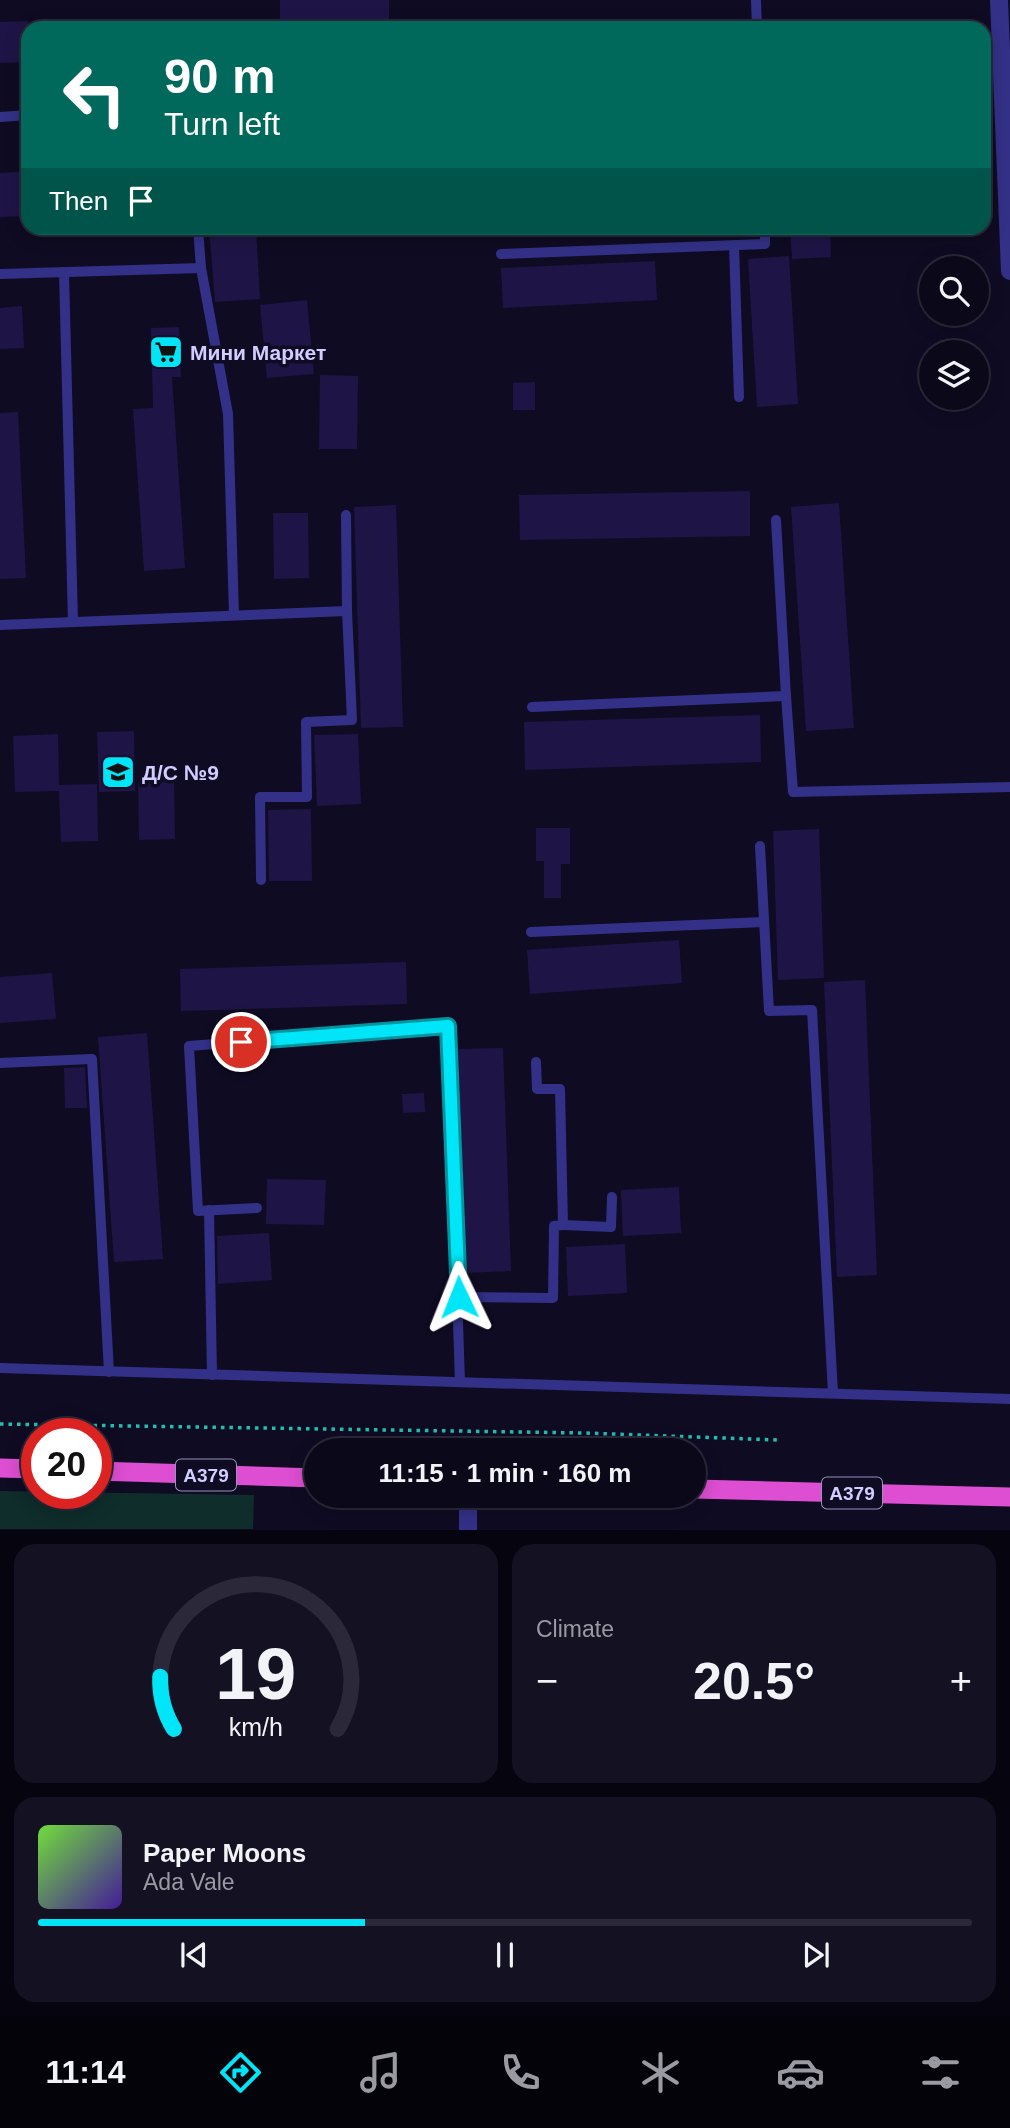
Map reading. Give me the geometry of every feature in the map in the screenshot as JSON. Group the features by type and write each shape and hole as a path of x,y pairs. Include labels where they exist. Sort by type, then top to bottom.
{"highway":[{"path":"0,1468 21,1469"},
{"name":"A379","path":"112,1472 304,1478"},
{"name":"A379","path":"706,1489 1010,1497"}],"street":[{"path":"999,0 1010,271"},
{"path":"468,1508 468,1530"}],"lane":[{"path":"756,0 757,21"},
{"path":"0,117 21,116"},
{"path":"199,235 201,268 228,414 234,615"},
{"path":"501,254 765,244 765,235"},
{"path":"734,245 739,397"},
{"path":"0,274 201,268"},
{"path":"64,272 73,622"},
{"path":"261,880 260,797 307,797 306,722 352,720 346,514"},
{"path":"776,520 793,792 1010,787"},
{"path":"0,625 347,611"},
{"path":"532,706 786,696"},
{"path":"760,846 769,1012 812,1010 833,1393"},
{"path":"531,932 764,922"},
{"path":"257,1209 198,1211 189,1046 448,1026 460,1382"},
{"path":"0,1063 92,1059 109,1371"},
{"path":"536,1062 537,1088 560,1089 563,1225"},
{"path":"459,1297 553,1297 554,1226 611,1227 612,1197"},
{"path":"209,1210 212,1375"},
{"path":"0,1368 1010,1399"}],"path":[{"path":"0,1424 585,1433 778,1440"}],"green space":[{"path":"0,1491 21,1491 21,1509 112,1509 112,1493 254,1495 253,1529 0,1529"}],"building":[{"path":"280,0 389,0 389,21 280,21"},
{"path":"21,21 21,62 0,63 0,22"},
{"path":"21,172 21,216 0,217 0,173"},
{"path":"210,235 256,235 260,299 215,302"},
{"path":"790,235 830,235 831,257 792,259"},
{"path":"789,256 798,404 757,407 748,259"},
{"path":"655,261 657,300 503,308 501,268"},
{"path":"307,300 314,374 267,378 260,305"},
{"path":"22,306 24,348 0,349 0,308"},
{"path":"179,327 181,377 172,377 185,568 144,571 133,409 153,408 151,328"},
{"path":"320,375 358,376 357,449 319,449"},
{"path":"535,382 535,410 513,410 513,383"},
{"path":"18,412 26,578 0,579 0,413"},
{"path":"750,491 750,536 520,540 519,495"},
{"path":"839,503 854,728 806,731 791,507"},
{"path":"396,505 403,727 361,728 354,507"},
{"path":"273,513 308,513 309,578 274,579"},
{"path":"760,715 761,762 525,770 524,722"},
{"path":"134,731 135,791 99,792 97,732"},
{"path":"58,734 59,785 97,784 98,841 61,842 59,791 15,792 13,736"},
{"path":"358,734 361,804 317,806 314,735"},
{"path":"174,781 175,839 139,840 138,783"},
{"path":"311,809 312,881 269,881 268,810"},
{"path":"536,828 570,828 570,864 561,864 561,898 544,898 544,861 536,861"},
{"path":"819,829 824,978 778,980 773,831"},
{"path":"679,940 682,983 530,994 527,950"},
{"path":"406,962 407,1004 181,1011 180,969"},
{"path":"52,973 56,1019 0,1023 0,977"},
{"path":"865,980 877,1275 837,1277 824,982"},
{"path":"147,1033 163,1259 114,1262 98,1037"},
{"path":"503,1048 511,1271 466,1273 458,1049"},
{"path":"85,1067 87,1108 65,1108 64,1068"},
{"path":"424,1093 425,1112 403,1113 402,1094"},
{"path":"267,1179 326,1180 324,1225 266,1224"},
{"path":"679,1187 681,1233 623,1236 621,1190"},
{"path":"269,1233 272,1280 218,1284 217,1236"},
{"path":"625,1244 627,1293 568,1296 566,1247"}],"place":[{"name":"Мини Маркет","path":"166,352"},
{"name":"Д/С №9","path":"118,772"}],"route":[{"path":"241,1042 448,1026 459,1297"}]}
